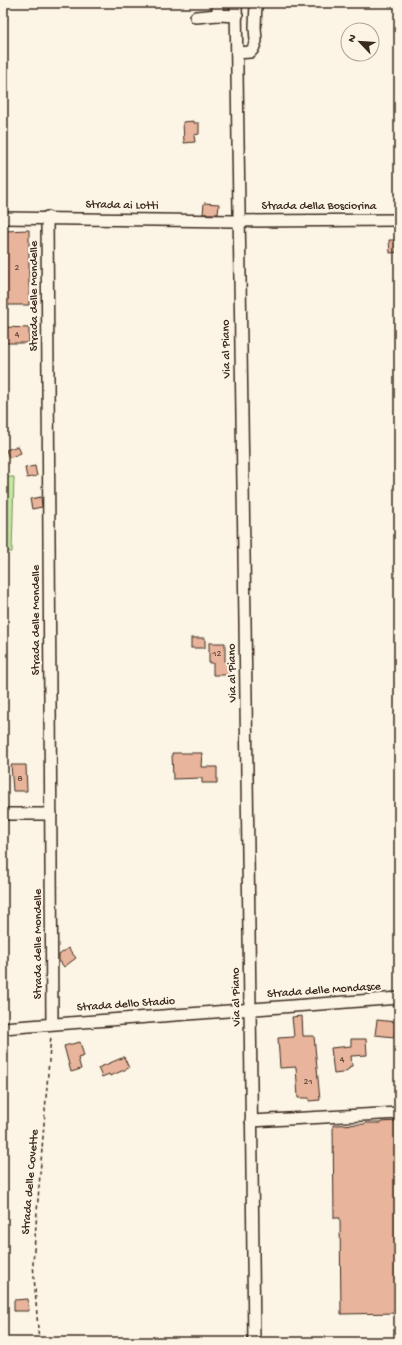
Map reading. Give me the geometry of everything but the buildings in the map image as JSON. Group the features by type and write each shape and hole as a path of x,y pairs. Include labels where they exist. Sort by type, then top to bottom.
{"street":[{"path":"218,3 218,15"},
{"name":"Via al Piano","path":"236,3 254,1342"},
{"path":"237,53 250,52 255,45 256,3"},
{"path":"196,17 218,15 237,16"},
{"name":"Strada ai Lotti","path":"3,218 47,217 240,221"},
{"name":"Strada delle Mondelle","path":"47,217 52,1023"},
{"name":"Strada della Bosciorina","path":"240,221 399,220"},
{"path":"3,814 51,814"},
{"name":"Strada delle Mondasce","path":"250,1010 399,998"},
{"name":"Strada dello Stadio","path":"3,1028 52,1023 250,1010"},
{"path":"251,1121 399,1114"}],"path":[{"name":"Strada delle Covette","path":"39,1342 33,1263 52,1023"}],"green space":[{"path":"3,477 14,477 12,552 3,552"}]}
